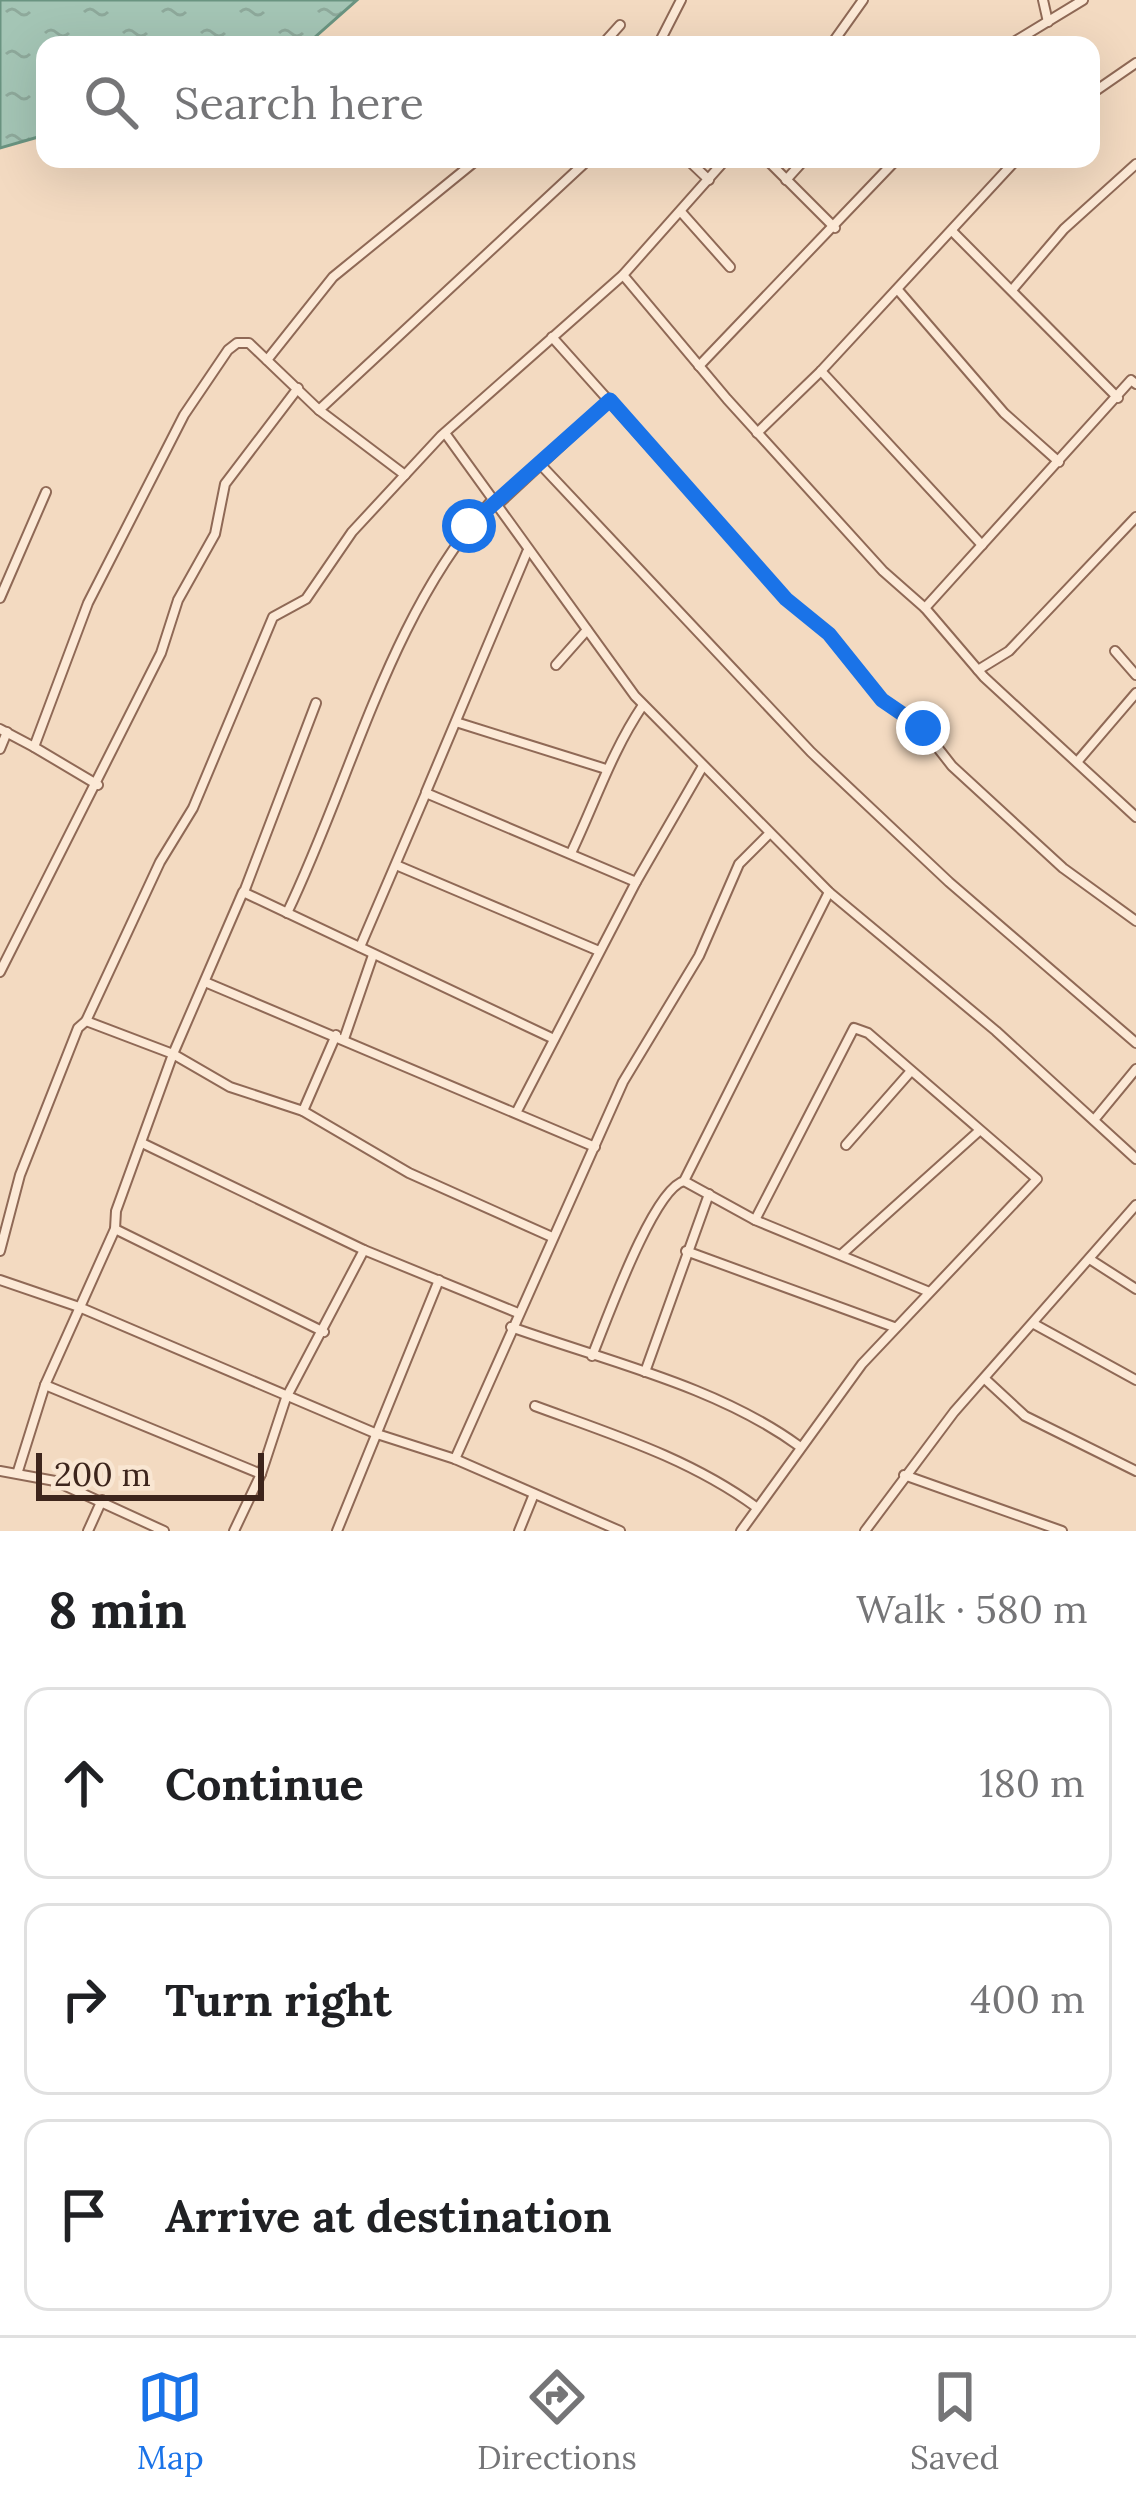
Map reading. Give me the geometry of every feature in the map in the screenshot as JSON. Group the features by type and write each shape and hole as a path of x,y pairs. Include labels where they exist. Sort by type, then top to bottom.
{"street":[{"path":"663,36 681,0"},
{"path":"837,36 863,0"},
{"path":"1042,0 1048,22"},
{"path":"1024,36 1083,0"},
{"path":"610,36 620,25"},
{"path":"1100,88 1136,63"},
{"path":"1012,290 1064,229 1136,164"},
{"path":"266,360 333,277 467,168"},
{"path":"319,410 579,168"},
{"path":"696,168 709,180"},
{"path":"0,1251 20,1174 78,1028 86,1021 160,862 193,808 273,617 306,599 352,532 445,433 623,275 719,168"},
{"path":"775,168 836,228"},
{"path":"786,180 797,168"},
{"path":"699,366 889,168"},
{"path":"757,433 898,290 1009,168"},
{"path":"682,213 730,267"},
{"path":"952,231 1118,398"},
{"path":"623,275 883,571 925,608 978,670 1136,817"},
{"path":"898,290 1004,413 1059,462"},
{"path":"552,337 786,599 829,634 882,700 923,728 952,766 1063,868 1136,921"},
{"path":"34,748 88,603 190,404 237,343 248,344 319,410 405,475"},
{"path":"821,371 982,545"},
{"path":"925,608 1134,380"},
{"path":"0,972 158,660 178,600 215,534 225,484 298,388"},
{"path":"286,913 421,604 455,544 610,400"},
{"path":"445,433 643,704 829,892 1136,1159"},
{"path":"540,464 811,752 949,882 1136,1043"},
{"path":"0,598 46,492"},
{"path":"978,670 1009,652 1136,517"},
{"path":"360,947 459,724 528,551"},
{"path":"556,665 586,630"},
{"path":"1115,651 1135,670"},
{"path":"1077,761 1136,693"},
{"path":"17,1471 45,1384 115,1229 173,1054 244,892 316,703"},
{"path":"572,850 607,769 643,704"},
{"path":"459,724 607,769"},
{"path":"0,749 3,730 98,785"},
{"path":"517,1113 599,951 703,766"},
{"path":"426,793 572,850 636,882"},
{"path":"455,1459 622,1082 699,956 739,864 769,834"},
{"path":"396,865 599,951"},
{"path":"244,892 554,1039"},
{"path":"592,1356 653,1219 672,1185 684,1180 829,892"},
{"path":"303,1111 374,955"},
{"path":"205,982 595,1147"},
{"path":"86,1021 173,1054 230,1087 303,1111 409,1173 552,1237"},
{"path":"741,1531 800,1446 895,1327 1037,1179 868,1033 854,1028 755,1220"},
{"path":"1094,1120 1136,1069"},
{"path":"845,1144 911,1071"},
{"path":"842,1255 979,1131"},
{"path":"141,1143 364,1250 518,1313"},
{"path":"684,1180 755,1220 927,1291"},
{"path":"645,1372 709,1194"},
{"path":"865,1531 904,1475 1136,1205"},
{"path":"115,1229 324,1332"},
{"path":"234,1531 262,1474 286,1397 364,1250"},
{"path":"686,1251 895,1327"},
{"path":"1091,1261 1136,1289"},
{"path":"0,1280 79,1307 376,1434 455,1459 620,1531"},
{"path":"337,1531 439,1280"},
{"path":"1034,1324 1136,1380"},
{"path":"512,1327 645,1372 759,1420 800,1446"},
{"path":"985,1378 1025,1416 1136,1471"},
{"path":"45,1384 262,1474"},
{"path":"535,1406 629,1438 727,1486 756,1507"},
{"path":"0,1471 17,1471 102,1500 164,1531"},
{"path":"904,1475 1062,1531"},
{"path":"519,1531 534,1494"},
{"path":"88,1531 102,1500"}],"water":[{"path":"0,0 357,0 316,36 36,36 36,138 0,148"}],"route":[{"path":"469,526 493,499 496,506 610,400 786,599 829,634 882,700 923,728"}]}
